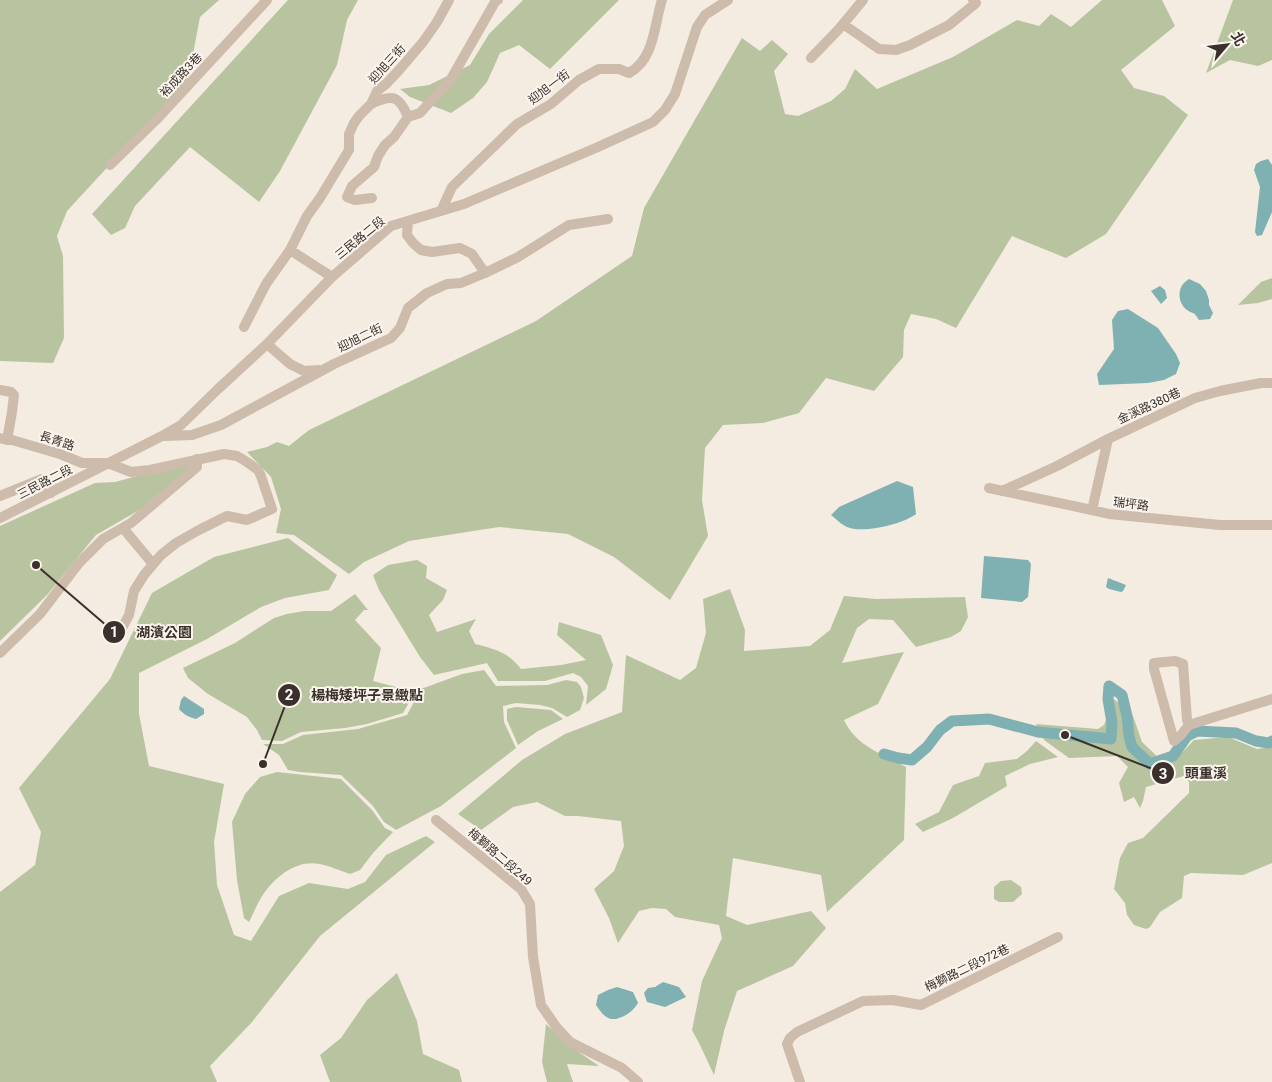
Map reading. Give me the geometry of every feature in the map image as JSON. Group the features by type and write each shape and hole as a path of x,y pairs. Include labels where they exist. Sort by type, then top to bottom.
{"street":[{"name":"裕成路3巷","path":"110,165 156,120 267,0"},
{"name":"迎旭三街","path":"244,327 266,284 290,250 307,216 349,150 349,134 358,116 371,104 377,91 386,84 423,42 449,0"},
{"path":"372,198 355,200 347,197 352,186 374,167 385,145 394,137 408,117 420,113 451,79 497,0"},
{"name":"迎旭一街","path":"441,211 452,188 517,124 551,104 578,80 600,69 619,69 629,72 638,68 651,46 662,0"},
{"name":"三民路二段","path":"0,517 51,493 181,425 267,344 332,277 391,226 464,204 653,122 665,110 675,94 697,28 705,15 728,0"},
{"path":"811,58 863,0"},
{"path":"843,24 879,49 896,50 949,25 976,2 973,0"},
{"path":"371,104 384,98 393,98 403,105 408,117"},
{"name":"迎旭二街","path":"162,436 192,435 221,425 322,370 391,338 400,328 408,308 428,293 446,284 461,283 485,273 518,257 569,226 608,219"},
{"path":"408,221 407,235 421,250 432,252 460,248 472,254 485,273"},
{"path":"290,250 332,277"},
{"path":"267,344 290,364 304,371 322,370"},
{"name":"金溪路380巷","path":"1092,510 1108,439 1195,398 1220,391 1272,383"},
{"path":"0,390 11,392 14,395 12,412 3,439"},
{"name":"長青路","path":"3,439 60,454 82,463 108,463"},
{"path":"1002,491 1057,466 1108,439"},
{"path":"108,463 131,472 150,470 224,454 237,456 258,470 272,509 247,520 227,516 176,543 161,555 134,590 129,615 119,634"},
{"path":"0,654 40,614 79,563 103,539 131,523 197,467 197,459"},
{"path":"0,496 42,480 51,493"},
{"name":"瑞坪路","path":"989,488 1109,514 1211,524 1272,525"},
{"path":"123,528 153,564"},
{"path":"1189,725 1187,720 1183,664 1175,661 1154,663 1174,741 1182,735 1189,725 1272,699"},
{"name":"梅獅路二段249","path":"436,820 526,895 530,904 533,957 542,1005 557,1028 570,1042 622,1068 638,1082"},
{"name":"梅獅路二段972巷","path":"800,1082 787,1044 790,1038 797,1032 863,1001 892,1000 921,1004 1058,937"}],"green space":[{"path":"0,0 219,0 200,17 188,80 67,211 57,236 63,256 64,338 53,363 0,361"},
{"path":"288,0 358,0 347,20 337,65 280,171 259,202 190,147 135,206 125,228 111,235 92,214"},
{"path":"523,0 619,0 550,69 519,45 500,53 487,82 473,98 451,113 410,97 400,89 429,85 470,65 489,34"},
{"path":"1102,0 1162,0 1175,26 1121,70 1134,88 1164,96 1188,115 1106,234 1066,258 1012,236 956,328 936,319 911,314 904,330 903,357 874,391 826,378 799,413 763,423 723,425 705,448 702,500 708,536 670,600 614,557 568,534 499,527 409,541 364,562 349,574 294,535 276,533 281,509 271,477 247,452 267,447 277,442 289,446 309,430 536,321 632,256 644,208 742,38 760,51 772,40 788,54 774,71 785,114 798,116 831,101 845,89 855,69 877,89 953,57 1017,20 1039,26 1051,14 1071,27"},
{"path":"1233,0 1272,0 1272,60 1258,66 1230,60 1206,73"},
{"path":"1272,278 1272,299 1258,303 1238,305 1261,282"},
{"path":"195,464 141,509 96,535 47,595 0,641 0,526 95,483 115,482 156,471"},
{"path":"288,538 337,575 329,590 285,598 261,607 207,639 139,673 139,714 149,766 224,784 214,842 217,885 234,935 251,941 279,896 309,883 348,889 365,882 386,855 426,836 435,842 320,936 252,1022 210,1066 217,1082 0,1082 0,892 35,865 41,832 19,788 110,679 152,593 214,557"},
{"path":"417,560 427,566 426,578 447,590 443,600 429,615 437,632 476,619 469,631 475,644 501,652 521,669 561,665 586,660 557,635 559,622 601,635 613,665 606,689 586,705 588,686 581,677 573,673 545,681 498,681 487,663 434,675 420,657 379,590 373,575 388,565"},
{"path":"730,589 745,630 744,651 810,646 830,630 844,596 876,599 965,597 968,617 961,631 951,637 916,647 893,620 869,619 857,628 842,663 904,652 878,704 844,720 849,729 862,743 906,767 904,840 827,912 821,875 733,858 726,916 747,925 811,911 826,928 793,966 737,991 724,1031 714,1075 692,1030 702,981 722,938 719,925 675,917 666,909 652,908 639,911 618,943 609,918 594,889 614,871 624,846 621,821 565,816 537,802 513,807 481,830 458,814 522,760 565,734 622,712 626,655 680,680 696,668 706,633 703,599"},
{"path":"355,594 368,610 364,610 355,620 381,648 373,681 415,692 403,713 367,724 301,732 282,741 262,740 247,717 208,694 188,678 183,668 235,643 274,618 304,611 331,611"},
{"path":"484,670 496,686 547,685 566,680 577,682 581,687 584,698 580,710 567,717 552,708 540,705 516,703 503,706 504,722 516,748 441,806 396,830 384,822 373,806 341,775 288,770 279,755 263,744 283,744 303,735 358,729 407,715 421,689 462,674"},
{"path":"1114,699 1133,716 1142,742 1165,764 1178,757 1194,740 1228,737 1257,749 1272,747 1272,863 1243,875 1191,873 1184,876 1182,898 1160,912 1150,927 1146,929 1134,925 1127,915 1125,903 1114,889 1120,858 1128,843 1143,838 1189,793 1189,782 1184,776 1146,787 1140,808 1134,797 1124,802 1119,783 1128,767 1117,756 1069,758 1044,740 1036,724 1098,729 1104,725"},
{"path":"516,707 551,710 563,719 538,731 518,745 507,720 507,709"},
{"path":"1036,741 1058,757 1030,764 1005,776 1007,786 953,818 923,832 915,824 939,812 953,785 979,776 985,763 1017,759"},
{"path":"277,772 341,779 372,810 385,828 393,832 360,870 350,874 324,865 311,863 288,870 275,880 264,893 249,922 244,918 237,880 232,822 245,794 260,777"},
{"path":"1011,880 1021,887 1022,894 1013,902 999,902 994,899 994,887 1001,881"},
{"path":"397,973 417,1021 423,1054 459,1070 462,1082 330,1082 320,1055 341,1038 367,1000"},
{"path":"546,1024 570,1046 599,1066 567,1064 573,1082 547,1082 542,1062"}],"water":[{"path":"1268,159 1272,165 1272,212 1262,235 1257,236 1255,232 1260,187 1254,170 1256,164"},
{"path":"1189,279 1200,284 1206,291 1213,313 1210,319 1199,320 1182,305 1180,298 1181,287"},
{"path":"1160,286 1165,290 1167,298 1161,304 1151,291"},
{"path":"1128,309 1158,328 1180,363 1176,374 1164,380 1148,383 1099,385 1097,374 1114,349 1112,320 1118,311"},
{"path":"897,481 913,487 916,514 910,518 883,527 854,529 847,527 831,515 839,507"},
{"path":"984,556 1028,560 1031,564 1028,597 1022,602 981,598"},
{"path":"1108,578 1126,585 1123,591 1106,587"},
{"path":"184,696 204,709 204,714 196,719 183,713 179,709"},
{"path":"663,982 679,987 686,997 665,1007 647,1002 644,993 648,988 655,987"},
{"path":"617,987 633,992 638,1003 626,1015 612,1019 602,1014 596,1005 598,995"}],"waterway":[{"path":"884,754 912,760 927,747 940,730 952,721 989,719 1038,732 1111,739 1112,723 1108,699 1109,686 1122,695 1132,747 1150,764 1173,756 1187,736 1197,731 1236,733 1256,741 1269,743 1272,741"}],"place":[{"name":"湖濱公園","path":"36,565"},
{"name":"頭重溪","path":"1065,735"},
{"name":"楊梅矮坪子景緻點","path":"263,764"}]}
